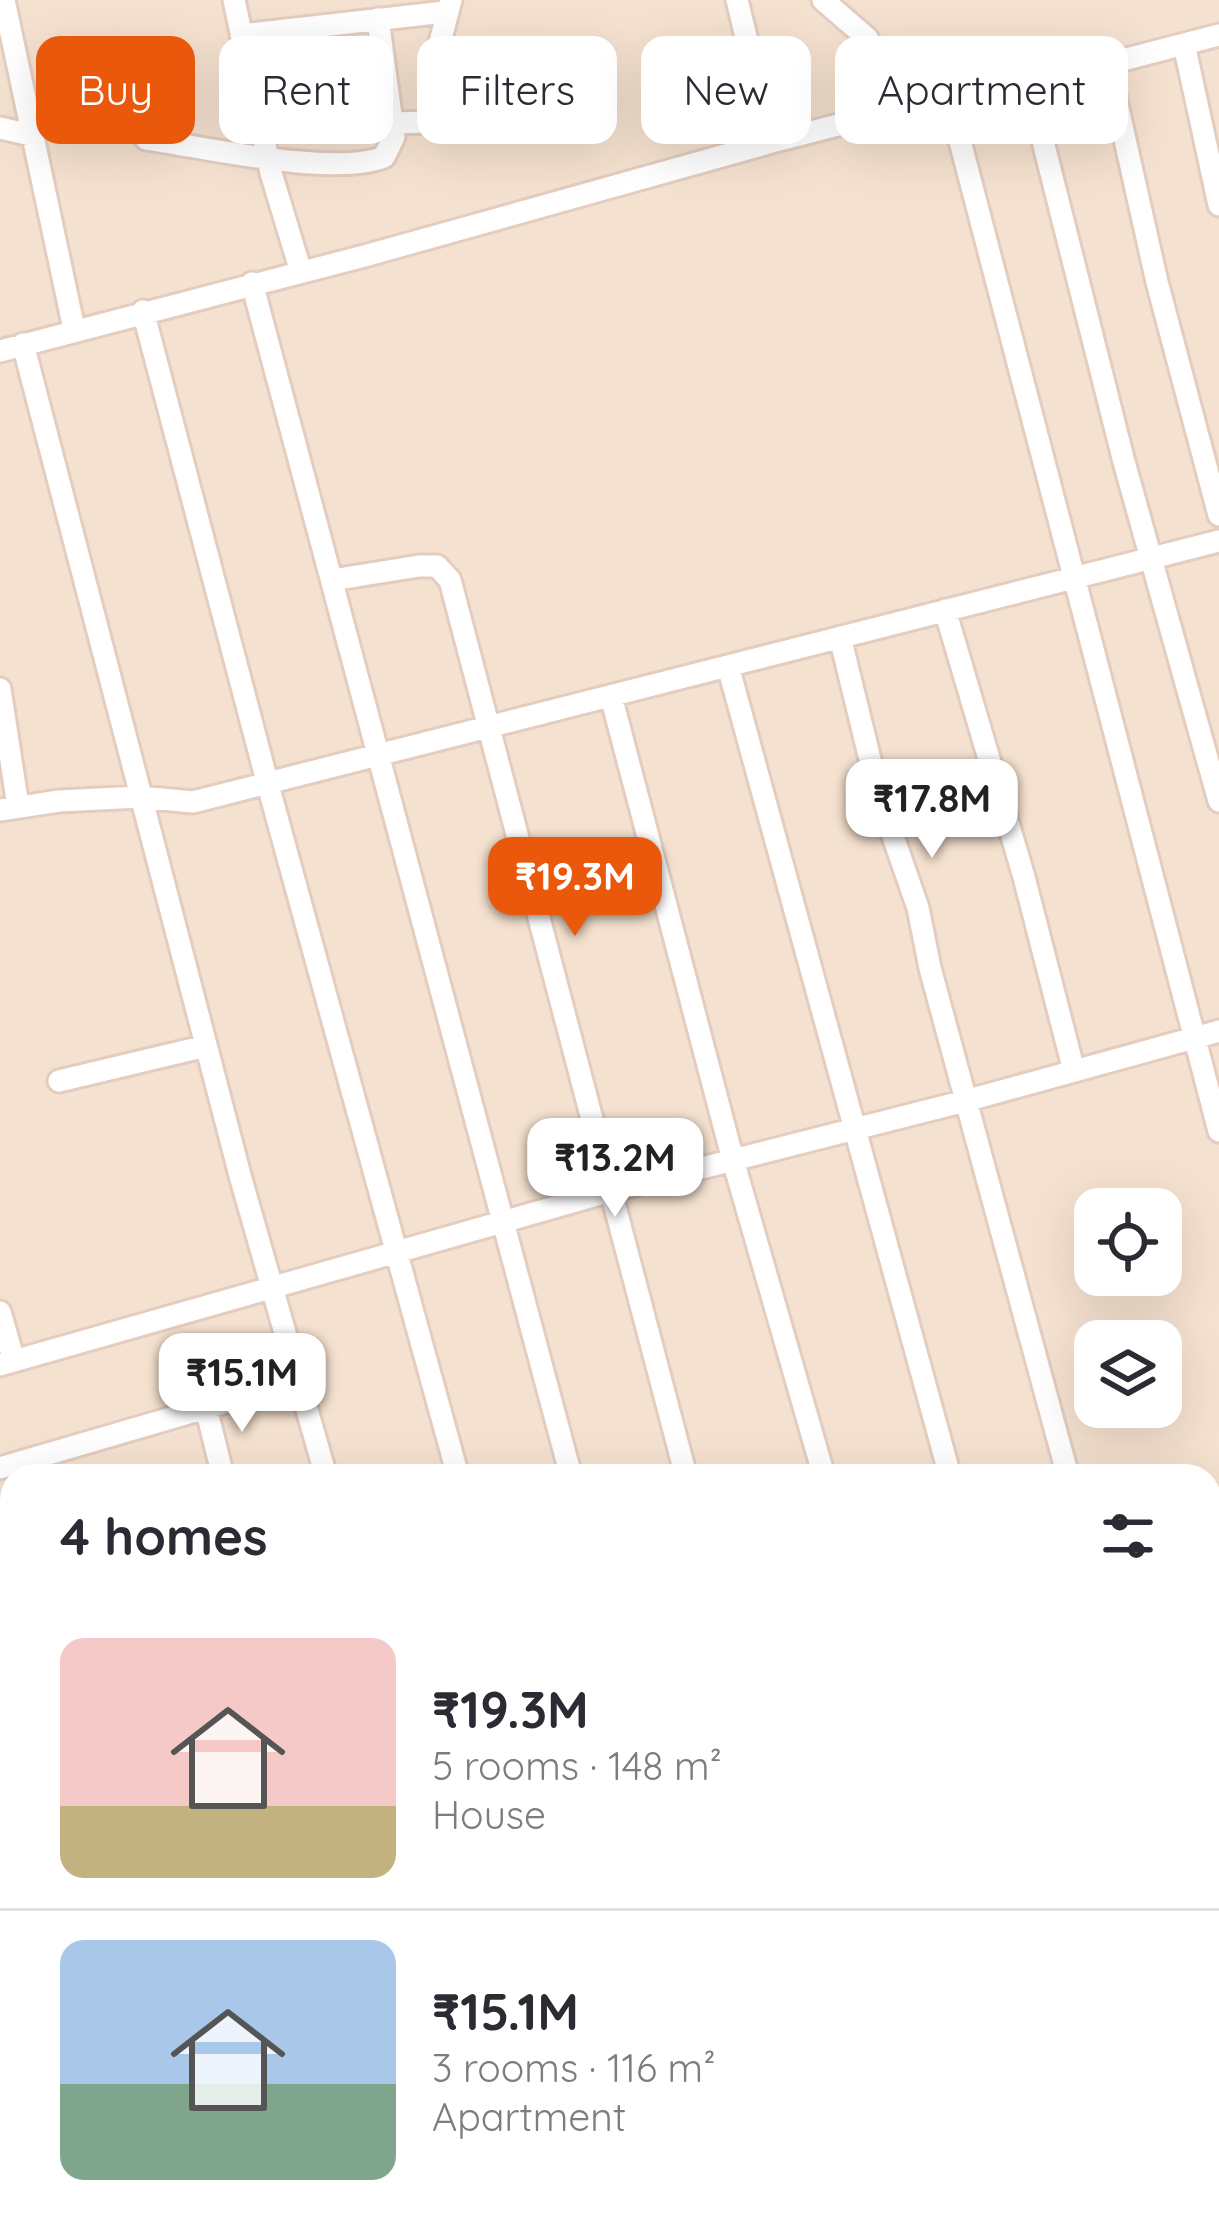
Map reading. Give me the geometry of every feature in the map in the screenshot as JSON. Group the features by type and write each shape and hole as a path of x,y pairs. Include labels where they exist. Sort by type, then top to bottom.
{"street":[{"path":"4,0 74,329"},
{"path":"234,0 268,156 302,272"},
{"path":"328,0 331,23"},
{"path":"737,0 746,36"},
{"path":"823,0 865,36"},
{"path":"242,35 378,19 448,4 439,46 438,116 430,122 393,123"},
{"path":"378,19 380,36"},
{"path":"1128,59 1219,34"},
{"path":"1184,44 1219,206"},
{"path":"0,128 32,135"},
{"path":"182,144 328,164 375,160 393,144"},
{"path":"0,351 765,144"},
{"path":"962,144 1219,1131"},
{"path":"1044,144 1150,558 1219,802"},
{"path":"1126,144 1219,515"},
{"path":"252,283 568,1464"},
{"path":"143,311 394,1254 455,1464"},
{"path":"23,344 206,1046 322,1464"},
{"path":"0,689 10,808 140,797 193,802 1219,541"},
{"path":"332,580 419,566 443,569 450,580 683,1464"},
{"path":"945,610 1075,1071"},
{"path":"840,637 879,796 913,890 1063,1464"},
{"path":"728,666 947,1464"},
{"path":"611,696 821,1464"},
{"path":"0,1312 7,1363 611,1191 1219,1031"},
{"path":"59,1081 206,1046"},
{"path":"14,1464 298,1382"},
{"path":"206,1408 220,1464"}],"shaded area":[{"path":"0,0 1219,0 1219,1464 0,1464"}]}
